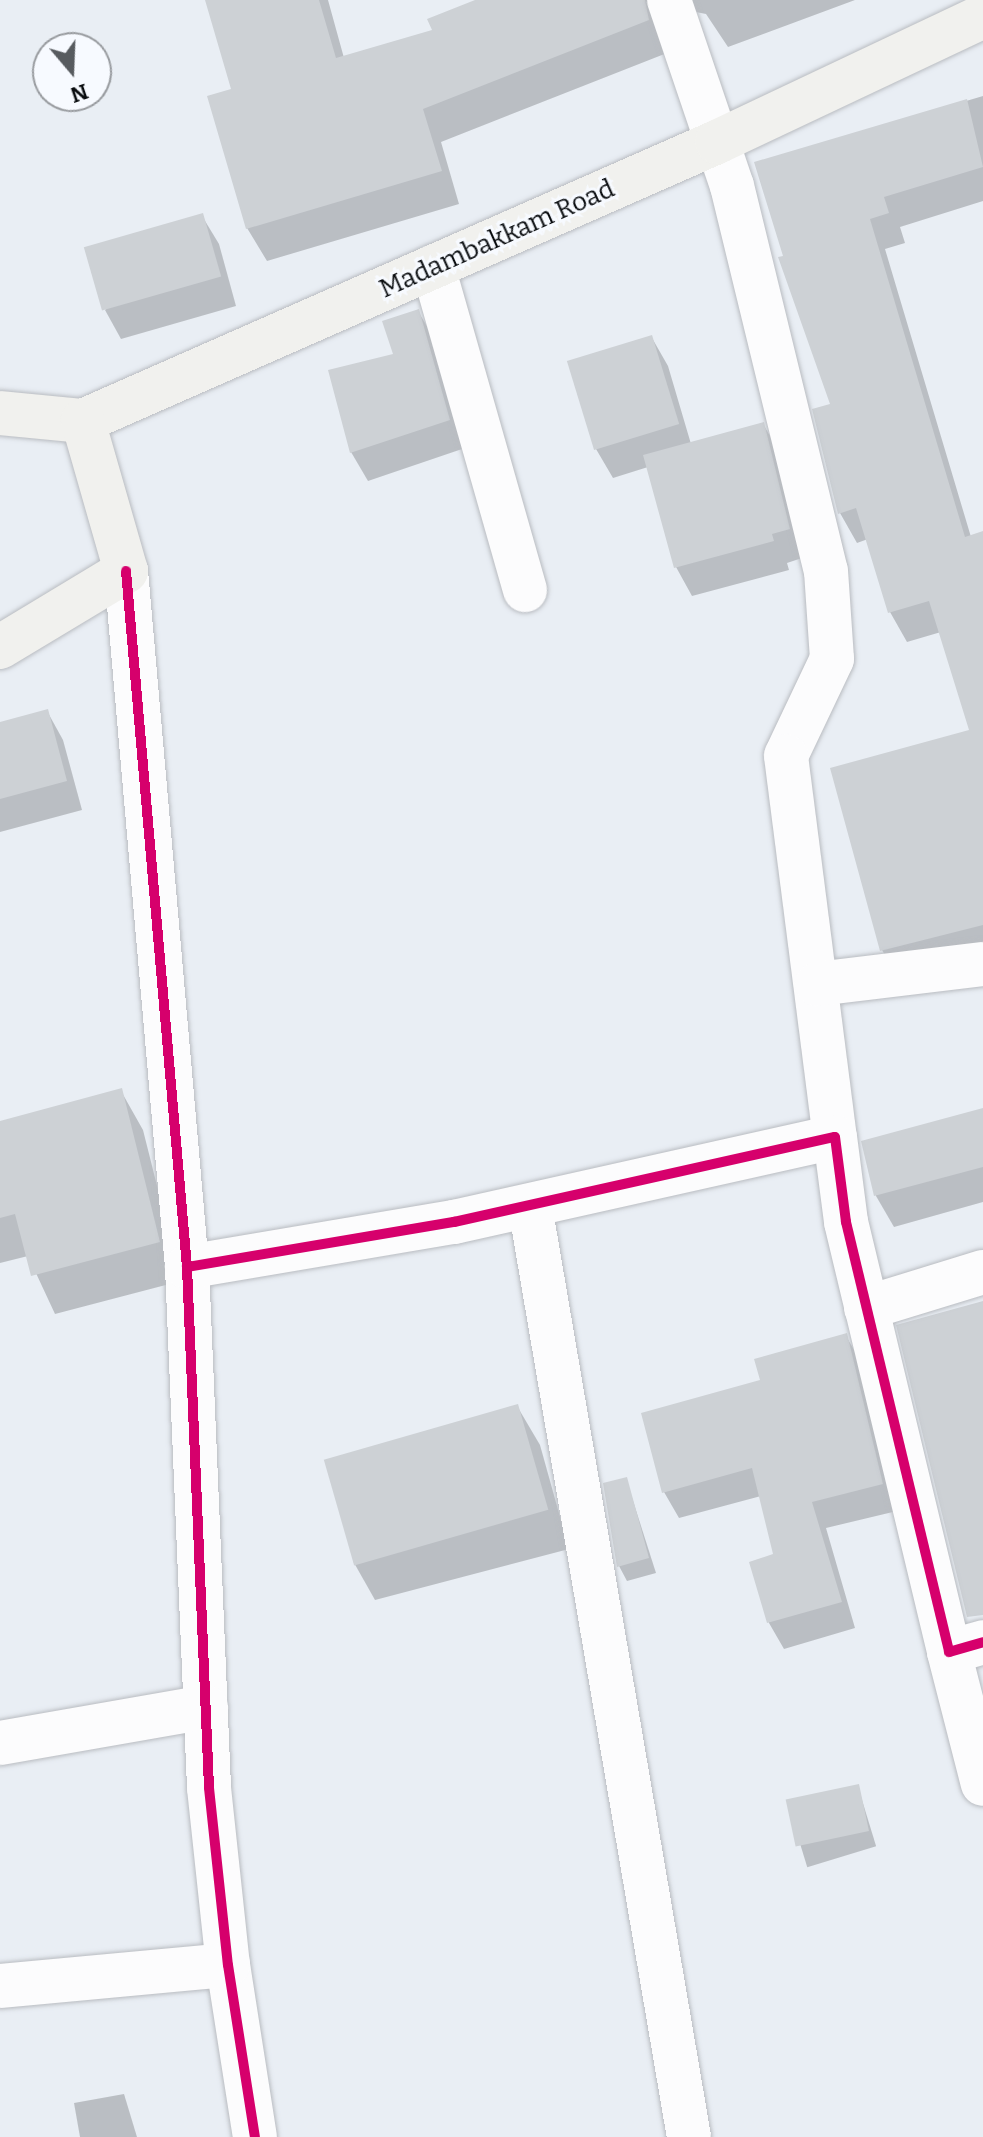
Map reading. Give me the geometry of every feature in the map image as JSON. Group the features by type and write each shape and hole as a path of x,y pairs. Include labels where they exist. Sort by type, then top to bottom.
{"street":[{"path":"669,0 717,142 826,571 832,659 786,756 846,1222 866,1308 966,1647 983,1784"},
{"path":"976,0 983,16"},
{"name":"Madambakkam Road","path":"0,413 83,421 717,142 983,16"},
{"path":"433,267 525,590"},
{"path":"83,421 126,571 187,1267 206,1707 228,1965 255,2137"},
{"path":"0,647 126,571"},
{"path":"817,984 983,964"},
{"path":"187,1267 530,1206 835,1137"},
{"path":"530,1206 689,2137"},
{"path":"866,1308 983,1272"},
{"path":"0,1743 206,1707"},
{"path":"0,1986 228,1965"}],"building":[{"path":"205,0 319,0 336,58 432,30 427,19 475,0 645,0 649,20 423,109 442,171 246,229 207,96 231,89"},
{"path":"967,99 983,167 884,197 889,213 870,219 965,537 983,531 983,925 880,951 830,768 969,730 929,601 888,613 856,508 838,514 812,409 830,404 778,257 783,256 754,162"},
{"path":"203,213 221,276 102,311 84,247"},
{"path":"419,309 450,420 350,453 328,370 393,354 382,321"},
{"path":"652,335 679,424 594,450 567,361"},
{"path":"764,422 790,529 772,534 774,541 674,568 643,455"},
{"path":"48,709 67,781 0,799 0,722"},
{"path":"122,1088 160,1242 31,1276 15,1214 0,1218 0,1121"},
{"path":"983,1108 983,1167 874,1196 861,1141"},
{"path":"983,1301 983,1615 967,1617 896,1325"},
{"path":"847,1333 883,1484 812,1502 842,1602 767,1623 749,1562 773,1554 752,1468 662,1493 641,1413 760,1380 754,1359"},
{"path":"518,1404 548,1510 354,1565 324,1460"},
{"path":"627,1477 649,1558 617,1567 603,1483"},
{"path":"859,1784 869,1831 796,1847 786,1800"}],"cycle path":[{"path":"126,571 187,1267 209,1788 228,1965 255,2137"},
{"path":"187,1267 454,1222 835,1137 846,1222 949,1652 983,1642"}]}
